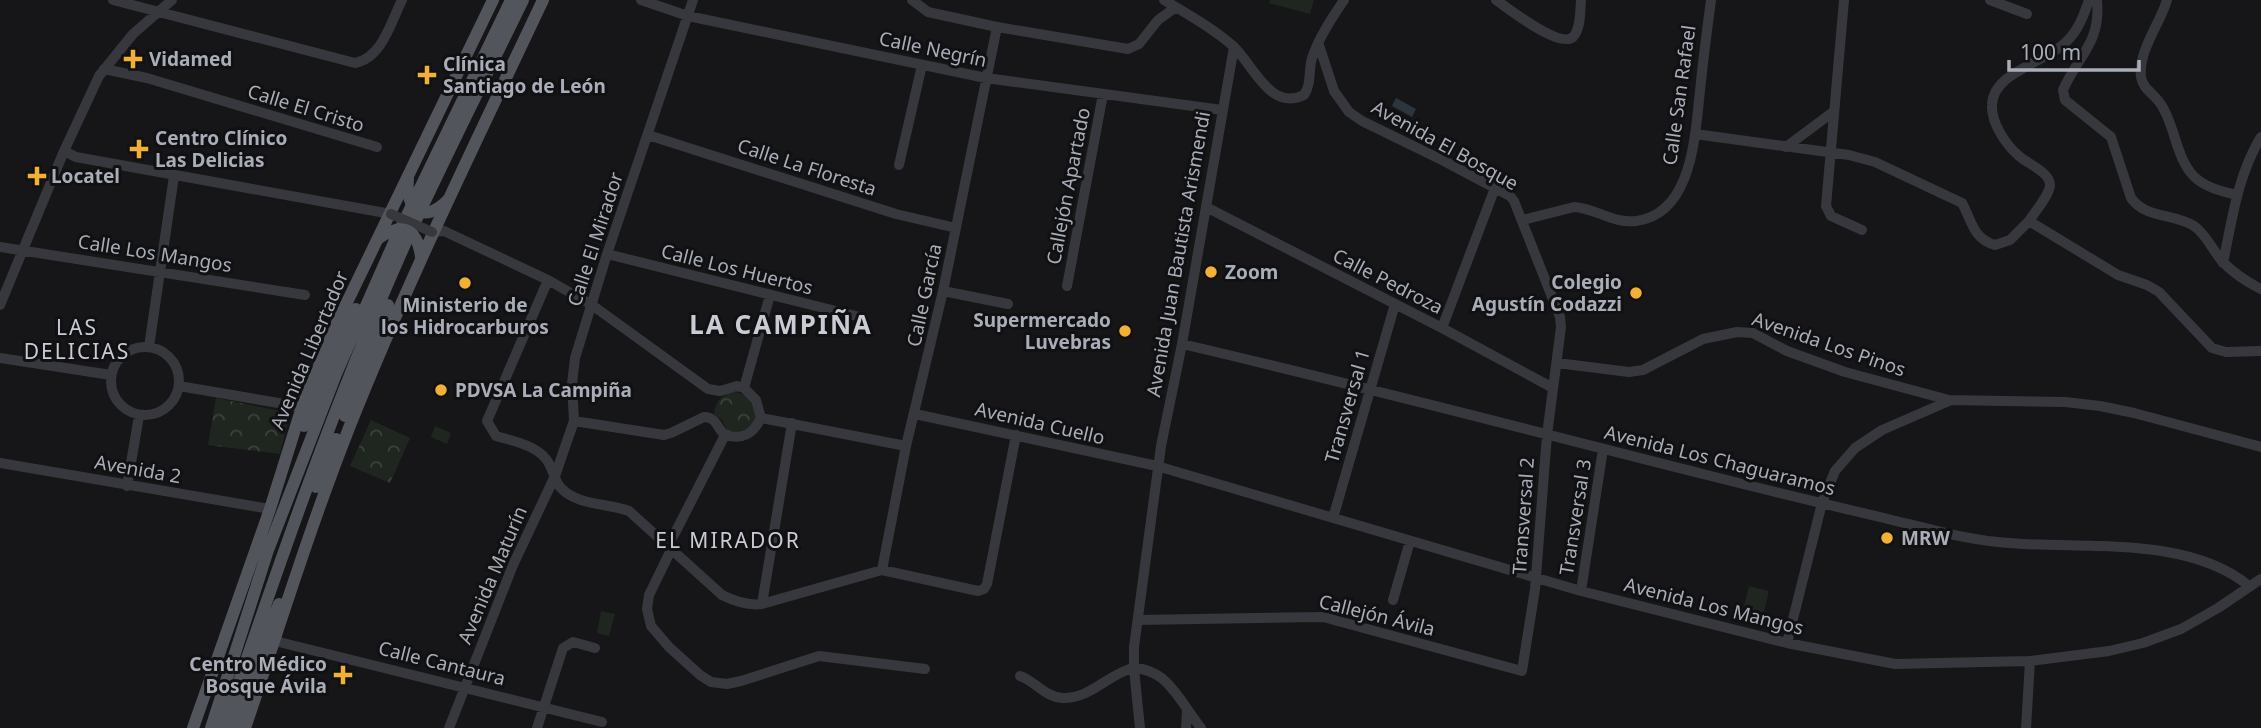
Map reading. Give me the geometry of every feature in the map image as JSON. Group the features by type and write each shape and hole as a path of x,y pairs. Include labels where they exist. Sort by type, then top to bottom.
{"main road":[{"name":"Avenida Libertador","path":"193,728 270,509 302,407 336,326 493,0"},
{"name":"Avenida Libertador","path":"211,728 273,537 336,374 396,238 511,0"},
{"path":"223,728 281,557 349,377 400,256 523,0"},
{"path":"245,728 299,561 349,427 432,232 543,1"},
{"path":"408,179 407,196 417,210 428,213 440,208 448,200"},
{"path":"379,238 391,230 409,231 418,241 421,257"},
{"path":"286,459 300,437 335,354 379,263 396,238"},
{"path":"233,728 270,625 299,561 309,505 387,307 400,256"},
{"path":"205,728 249,587 256,544"}],"street":[{"path":"113,0 349,62 362,61 374,53 402,0"},
{"path":"0,305 64,151 104,69 133,34 172,0"},
{"name":"Calle Negrín","path":"641,0 688,16 986,78 1222,110"},
{"name":"Calle El Mirador","path":"555,476 574,421 572,384 575,358 607,254 693,0"},
{"path":"912,0 928,12 1128,50 1139,44 1170,2 1234,47 1266,88 1290,99 1304,95 1309,88 1312,59 1324,32 1344,0"},
{"path":"1496,0 1548,34 1566,41 1573,37 1577,29 1581,0"},
{"name":"Calle San Rafael","path":"1523,220 1583,207 1620,220 1636,221 1661,212 1678,193 1692,156 1711,0"},
{"path":"1844,0 1827,211 1838,220 1862,230"},
{"path":"1990,0 2027,14"},
{"path":"1695,134 1832,152 1875,162 1962,203 1970,223 1987,243 1995,245 2010,240 2029,221 2049,191 2050,184 2048,177 2020,156 2003,136 1993,112 1997,86 2066,42 2076,30 2089,0"},
{"path":"2097,0 2096,32 2065,85 2062,95 2112,137 2131,198 2137,206 2196,227 2223,263 2261,289"},
{"path":"2167,0 2146,48 2141,78 2145,87 2160,103 2170,123 2181,159 2193,177 2205,186 2237,195"},
{"name":"Calle García","path":"882,570 906,446 943,291 997,27"},
{"name":"Avenida El Bosque","path":"1319,45 1334,91 1349,112 1510,196 1514,201 1560,317 1557,363"},
{"name":"Avenida Juan Bautista Arismendi","path":"1140,728 1134,669 1157,467 1182,344 1234,47"},
{"path":"900,165 922,65"},
{"name":"Calle El Cristo","path":"104,69 147,78 377,147"},
{"name":"Callejón Apartado","path":"1067,286 1103,93"},
{"path":"1786,147 1833,111"},
{"name":"Calle La Floresta","path":"648,135 896,214 956,228"},
{"path":"2223,263 2237,195 2261,137"},
{"path":"64,151 76,157 174,176 391,214 432,232 444,231 548,280 592,305 708,389 720,391 737,386 744,388 756,400 761,418 751,433 734,438 725,435 709,417 663,435 574,421"},
{"path":"149,347 174,176"},
{"path":"1442,328 1495,188"},
{"name":"Calle Pedroza","path":"1206,207 1553,388"},
{"path":"2029,221 2118,275 2159,292 2212,348 2226,352 2261,352"},
{"name":"Calle Los Mangos","path":"0,247 305,295"},
{"name":"Calle Los Huertos","path":"607,254 860,317"},
{"path":"548,280 487,421 496,436 530,447 546,458 560,488 586,501 617,506 629,511 722,595 734,601 762,604 882,570 978,591 984,589 1016,435"},
{"path":"943,291 1008,304"},
{"path":"744,388 771,295"},
{"name":"Transversal 1","path":"1333,518 1395,304"},
{"name":"Avenida Los Pinos","path":"1557,363 1629,372 1643,370 1703,339 1737,332 1753,333 1787,351 1845,372 1949,400 2065,402 2100,406 2261,447"},
{"name":"Avenida Los Chaguaramos","path":"1182,344 1370,388 1602,449 1974,539 2034,545 2123,547 2203,560 2236,576 2249,586"},
{"path":"149,347 159,349 169,356 179,375 179,386 172,403 166,409 149,416 139,416 123,408 117,401 110,384 111,375 118,359 124,354 132,349 149,347"},
{"path":"0,358 111,375"},
{"name":"Transversal 2","path":"1522,671 1536,578 1547,435 1557,363"},
{"path":"179,386 302,407"},
{"path":"1787,643 1822,503 1835,471 1855,448 1896,423 1949,400"},
{"name":"Avenida Cuello","path":"915,414 1157,467"},
{"path":"127,486 139,416"},
{"path":"761,418 906,446"},
{"path":"762,604 792,423"},
{"path":"661,540 671,539 675,533 725,435"},
{"name":"Transversal 3","path":"1581,591 1602,449"},
{"name":"Avenida 2","path":"0,463 270,509"},
{"name":"Avenida Los Mangos","path":"1157,467 1581,591 1787,643 1895,664 2030,661 2109,651 2182,629 2261,579"},
{"name":"Avenida Maturín","path":"449,728 513,565 555,476"},
{"path":"1393,600 1410,541"},
{"path":"671,550 649,595 648,617 651,626 664,642 710,682 727,684 741,681 819,656 925,668"},
{"name":"Callejón Ávila","path":"1138,620 1324,617 1522,671"},
{"name":"Calle Cantaura","path":"275,641 602,722"},
{"path":"537,728 563,648 573,642 595,648"},
{"path":"2026,728 2030,661"},
{"path":"1020,676 1029,679 1051,695 1067,698 1092,690 1134,669 1148,671 1165,680 1201,728"},
{"path":"1186,728 1187,710"}],"green space":[{"path":"1270,0 1314,0 1310,14 1269,3"},
{"path":"732,392 750,399 756,413 750,426 741,431 728,432 722,420 714,414 719,400"},
{"path":"216,398 290,413 280,454 208,445"},
{"path":"371,420 410,438 390,483 350,466"},
{"path":"435,426 451,433 447,444 431,437"},
{"path":"1749,586 1769,591 1762,619 1742,614"},
{"path":"601,611 615,614 609,636 597,633"}],"water":[{"path":"1396,98 1416,109 1412,117 1392,106"}],"place":[{"name":"Vidamed","path":"133,59"},
{"name":"Clínica Santiago de León","path":"427,75"},
{"name":"Centro Clínico Las Delicias","path":"139,149"},
{"name":"Locatel","path":"37,176"},
{"name":"Zoom","path":"1211,272"},
{"name":"Ministerio de los Hidrocarburos","path":"465,283"},
{"name":"Colegio Agustín Codazzi","path":"1636,293"},
{"name":"Supermercado Luvebras","path":"1125,331"},
{"name":"PDVSA La Campiña","path":"441,390"},
{"name":"MRW","path":"1887,538"},
{"name":"Centro Médico Bosque Ávila","path":"343,675"}],"district":[{"name":"LA CAMPIÑA","path":"781,325"},
{"name":"LAS DELICIAS","path":"77,340"},
{"name":"EL MIRADOR","path":"728,541"}]}
